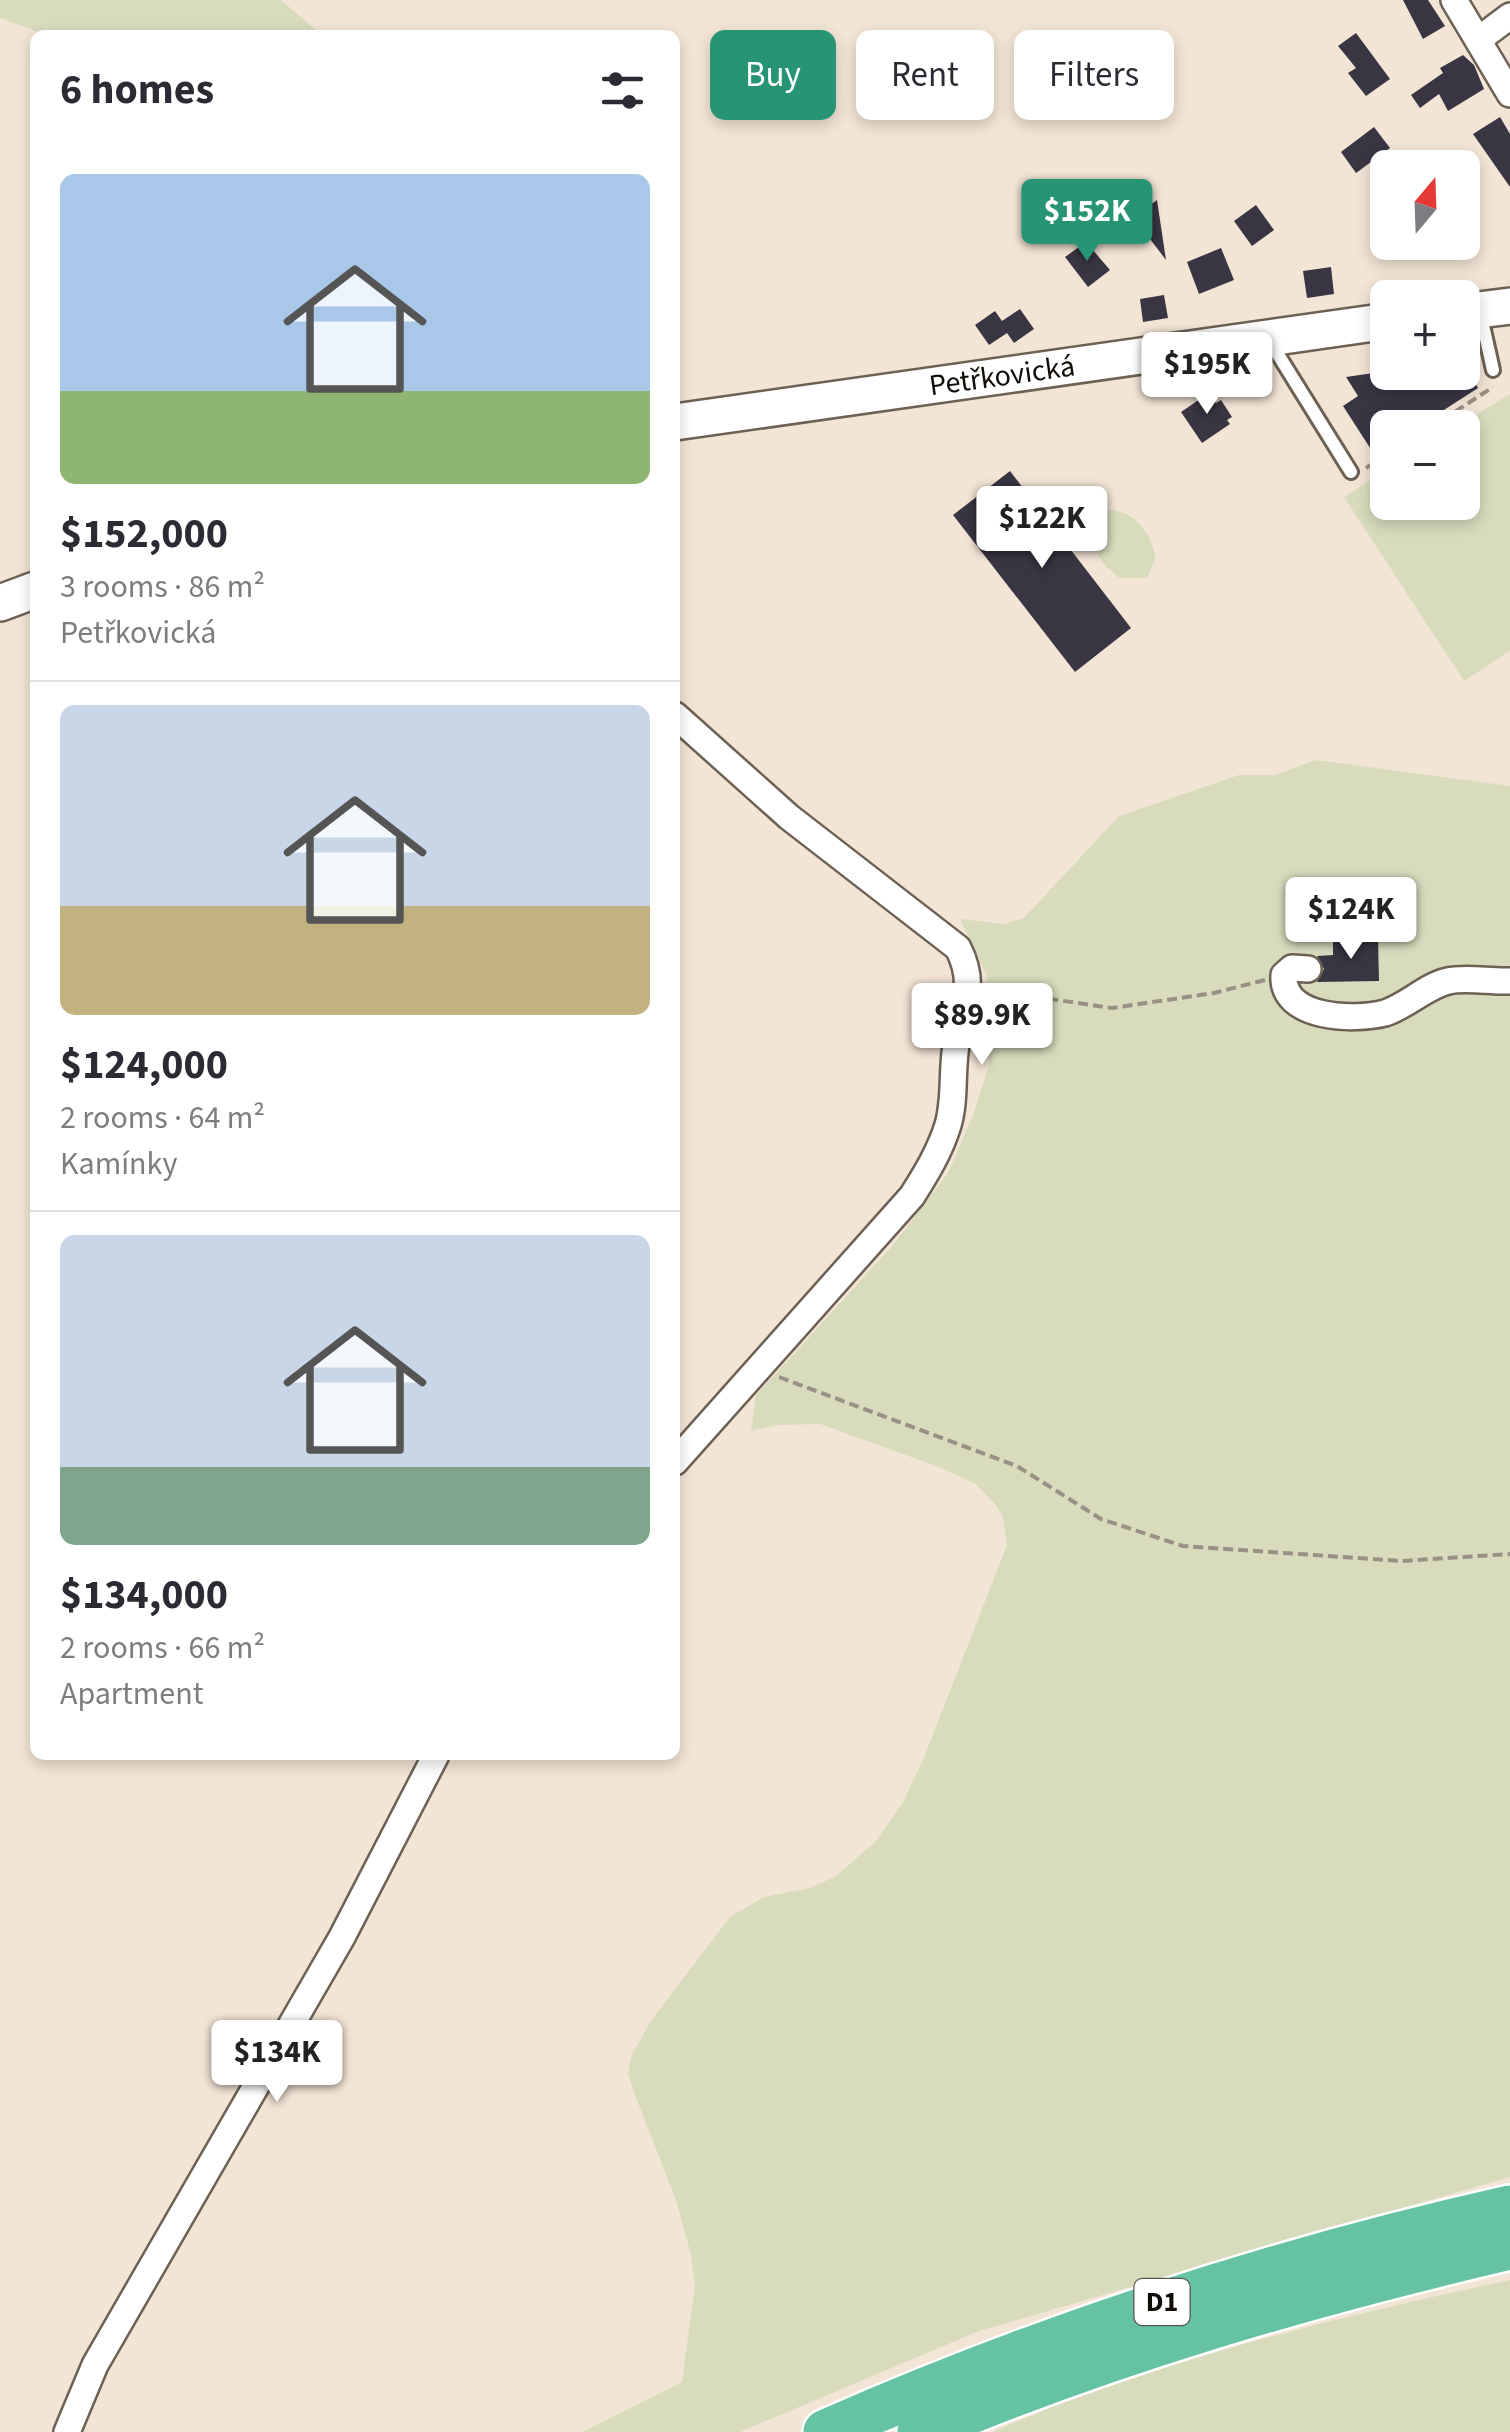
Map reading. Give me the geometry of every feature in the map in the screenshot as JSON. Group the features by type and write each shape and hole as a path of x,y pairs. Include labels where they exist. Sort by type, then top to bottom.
{"highway":[{"name":"D1","path":"826,2432 1086,2327 1252,2273 1510,2208"},
{"name":"D1","path":"920,2432 1104,2362 1266,2308 1510,2247"}],"street":[{"path":"1454,0 1510,94"},
{"path":"1478,40 1510,16"},
{"name":"Petřkovická","path":"680,421 1370,324"},
{"path":"0,603 30,592"},
{"path":"680,719 789,817 958,948 968,968 969,987 969,1004 957,1038 948,1124 932,1164 912,1196 680,1457"},
{"path":"1296,972 1288,997 1325,1016 1384,1013 1448,981 1510,981"},
{"path":"68,2432 95,2365 342,1937 433,1760"}],"lane":[{"path":"1484,309 1493,370"},
{"path":"1268,338 1351,472"}],"path":[{"path":"1458,410 1496,386"},
{"path":"1351,472 1354,476 1370,466"},
{"path":"969,987 1112,1008 1214,994 1296,972"},
{"path":"761,1368 1016,1466 1100,1519 1183,1546 1400,1560 1510,1554"}],"green space":[{"path":"0,0 281,0 316,30 33,30 0,18"},
{"path":"1510,394 1510,651 1464,681 1344,497 1370,481 1370,520 1480,520 1480,412"},
{"path":"1107,510 1126,514 1146,533 1155,560 1147,578 1120,578 1098,555 1091,535 1098,517"},
{"path":"1316,760 1510,786 1510,2177 979,2331 740,2432 582,2432 682,2382 695,2286 676,2200 628,2073 631,2057 650,2022 730,1917 764,1897 810,1888 836,1876 875,1842 902,1804 923,1760 1007,1545 1003,1517 995,1504 976,1484 939,1467 820,1424 778,1425 751,1431 756,1395 894,1244 948,1173 973,1115 989,1065 987,976 960,919 1004,924 1024,918 1119,816 1239,775 1275,775"},
{"path":"1510,2280 1510,2432 992,2432 1182,2362 1312,2326"}],"building":[{"path":"1403,0 1428,0 1445,26 1423,39"},
{"path":"1356,33 1390,79 1366,96 1348,73 1356,68 1338,46"},
{"path":"1463,55 1474,65 1484,89 1448,111 1439,94 1420,108 1411,95 1443,73 1440,68"},
{"path":"1500,117 1510,134 1510,187 1473,134"},
{"path":"1374,127 1390,148 1370,150 1370,163 1356,173 1341,152"},
{"path":"1157,200 1166,260 1147,235 1136,234 1127,222"},
{"path":"1256,205 1274,230 1252,246 1234,221"},
{"path":"1086,242 1110,270 1088,287 1065,257"},
{"path":"1221,248 1234,280 1199,294 1187,262"},
{"path":"1331,267 1334,294 1307,298 1303,271"},
{"path":"1164,295 1168,318 1143,322 1140,299"},
{"path":"1020,309 1034,329 1014,343 1007,333 989,345 975,325 995,311 1002,321"},
{"path":"1370,373 1370,390 1475,390 1444,410 1370,410 1370,448 1343,406 1358,396 1346,377"},
{"path":"1209,393 1216,403 1221,400 1232,417 1227,420 1230,424 1202,443 1181,412"},
{"path":"1010,471 1131,628 1075,672 953,515"},
{"path":"1378,939 1379,981 1317,982 1324,969 1317,956 1333,955 1333,940"}]}
